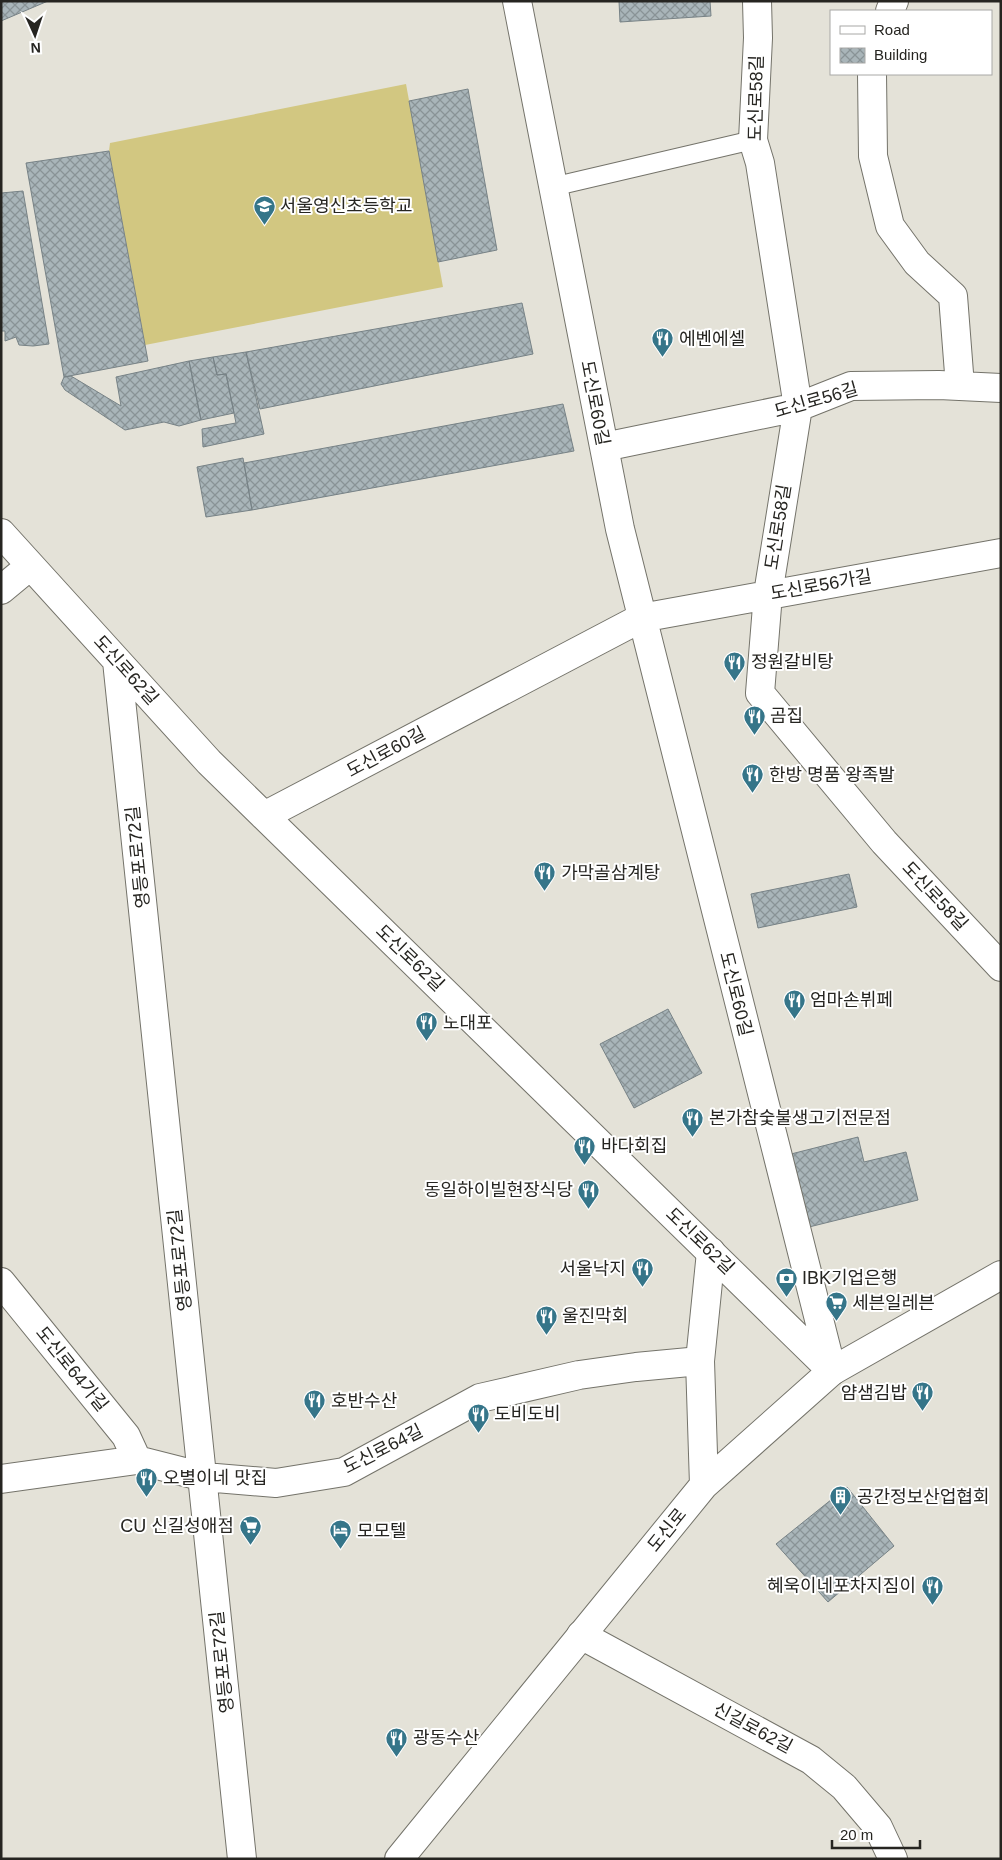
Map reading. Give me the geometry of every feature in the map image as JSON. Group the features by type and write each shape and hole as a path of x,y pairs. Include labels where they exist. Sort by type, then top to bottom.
{"street":[{"name":"도신로60길","path":"517,1 620,529 832,1371"},
{"name":"도신로58길","path":"757,1 758,38 753,140 760,163 798,407 768,594 760,693 884,842 1001,967"},
{"path":"872,75 873,156 890,226 917,263 953,296 960,386"},
{"name":"도신로56길","path":"604,447 798,407 851,386 1001,388"},
{"name":"도신로62길","path":"1,533 209,762 832,1371"},
{"name":"도신로56가길","path":"641,618 1001,553"},
{"path":"1,590 30,566"},
{"name":"도신로60길","path":"264,816 641,618"},
{"name":"영등포로72길","path":"117,660 204,1477 242,1859"},
{"path":"704,1485 700,1361 712,1252"},
{"name":"도신로","path":"399,1859 704,1485 832,1371 1001,1275"},
{"name":"도신로64가길","path":"1,1282 126,1436 137,1460"},
{"name":"도신로64길","path":"1,1479 137,1460 204,1477 276,1483 344,1472 480,1398 578,1375 700,1361"},
{"name":"신길로62길","path":"581,1635 811,1760 844,1787 878,1827 893,1859"}],"lane":[{"path":"552,187 753,140"}],"shaded area":[{"path":"406,84 443,287 145,345 109,151 110,143"}],"building":[{"path":"1,1 48,1 1,21"},
{"path":"619,1 710,1 711,16 620,22"},
{"path":"468,89 497,250 438,262 409,101"},
{"path":"109,151 148,361 64,377 26,163"},
{"path":"23,191 49,344 33,346 19,345 16,337 5,341 5,331 1,331 1,193"},
{"path":"522,303 533,354 260,409 246,352"},
{"path":"246,352 264,434 203,447 202,429 236,423 226,374 217,375 213,357"},
{"path":"213,357 217,375 226,374 234,413 201,420 189,361"},
{"path":"189,361 201,420 179,426 164,422 125,430 65,390 61,384 64,377 71,376 121,406 116,377"},
{"path":"563,404 574,451 252,510 244,463"},
{"path":"243,458 252,510 206,517 197,467"},
{"path":"849,874 857,907 758,928 751,894"},
{"path":"668,1009 702,1073 634,1108 600,1044"},
{"path":"858,1137 864,1162 906,1152 918,1200 809,1227 791,1154"},
{"name":"공간정보산업협회","path":"847,1487 894,1546 828,1602 776,1544"}],"place":[{"name":"서울영신초등학교","path":"264,225"},
{"name":"에벤에셀","path":"663,358"},
{"name":"정원갈비탕","path":"735,681"},
{"name":"곰집","path":"754,735"},
{"name":"한방 명품 왕족발","path":"753,794"},
{"name":"가막골삼계탕","path":"545,892"},
{"name":"엄마손뷔페","path":"794,1019"},
{"name":"노대포","path":"427,1042"},
{"name":"본가참숯불생고기전문점","path":"693,1137"},
{"name":"바다회집","path":"585,1165"},
{"name":"동일하이빌현장식당","path":"589,1209"},
{"name":"서울낙지","path":"642,1288"},
{"name":"IBK기업은행","path":"786,1297"},
{"name":"세븐일레븐","path":"836,1322"},
{"name":"울진막회","path":"546,1335"},
{"name":"얌샘김밥","path":"923,1412"},
{"name":"호반수산","path":"315,1420"},
{"name":"도비도비","path":"478,1433"},
{"name":"오별이네 맛집","path":"147,1497"},
{"name":"공간정보산업협회","path":"841,1516"},
{"name":"CU 신길성애점","path":"250,1545"},
{"name":"모모텔","path":"341,1550"},
{"name":"혜욱이네포차지짐이","path":"932,1605"},
{"name":"광동수산","path":"397,1757"}]}
